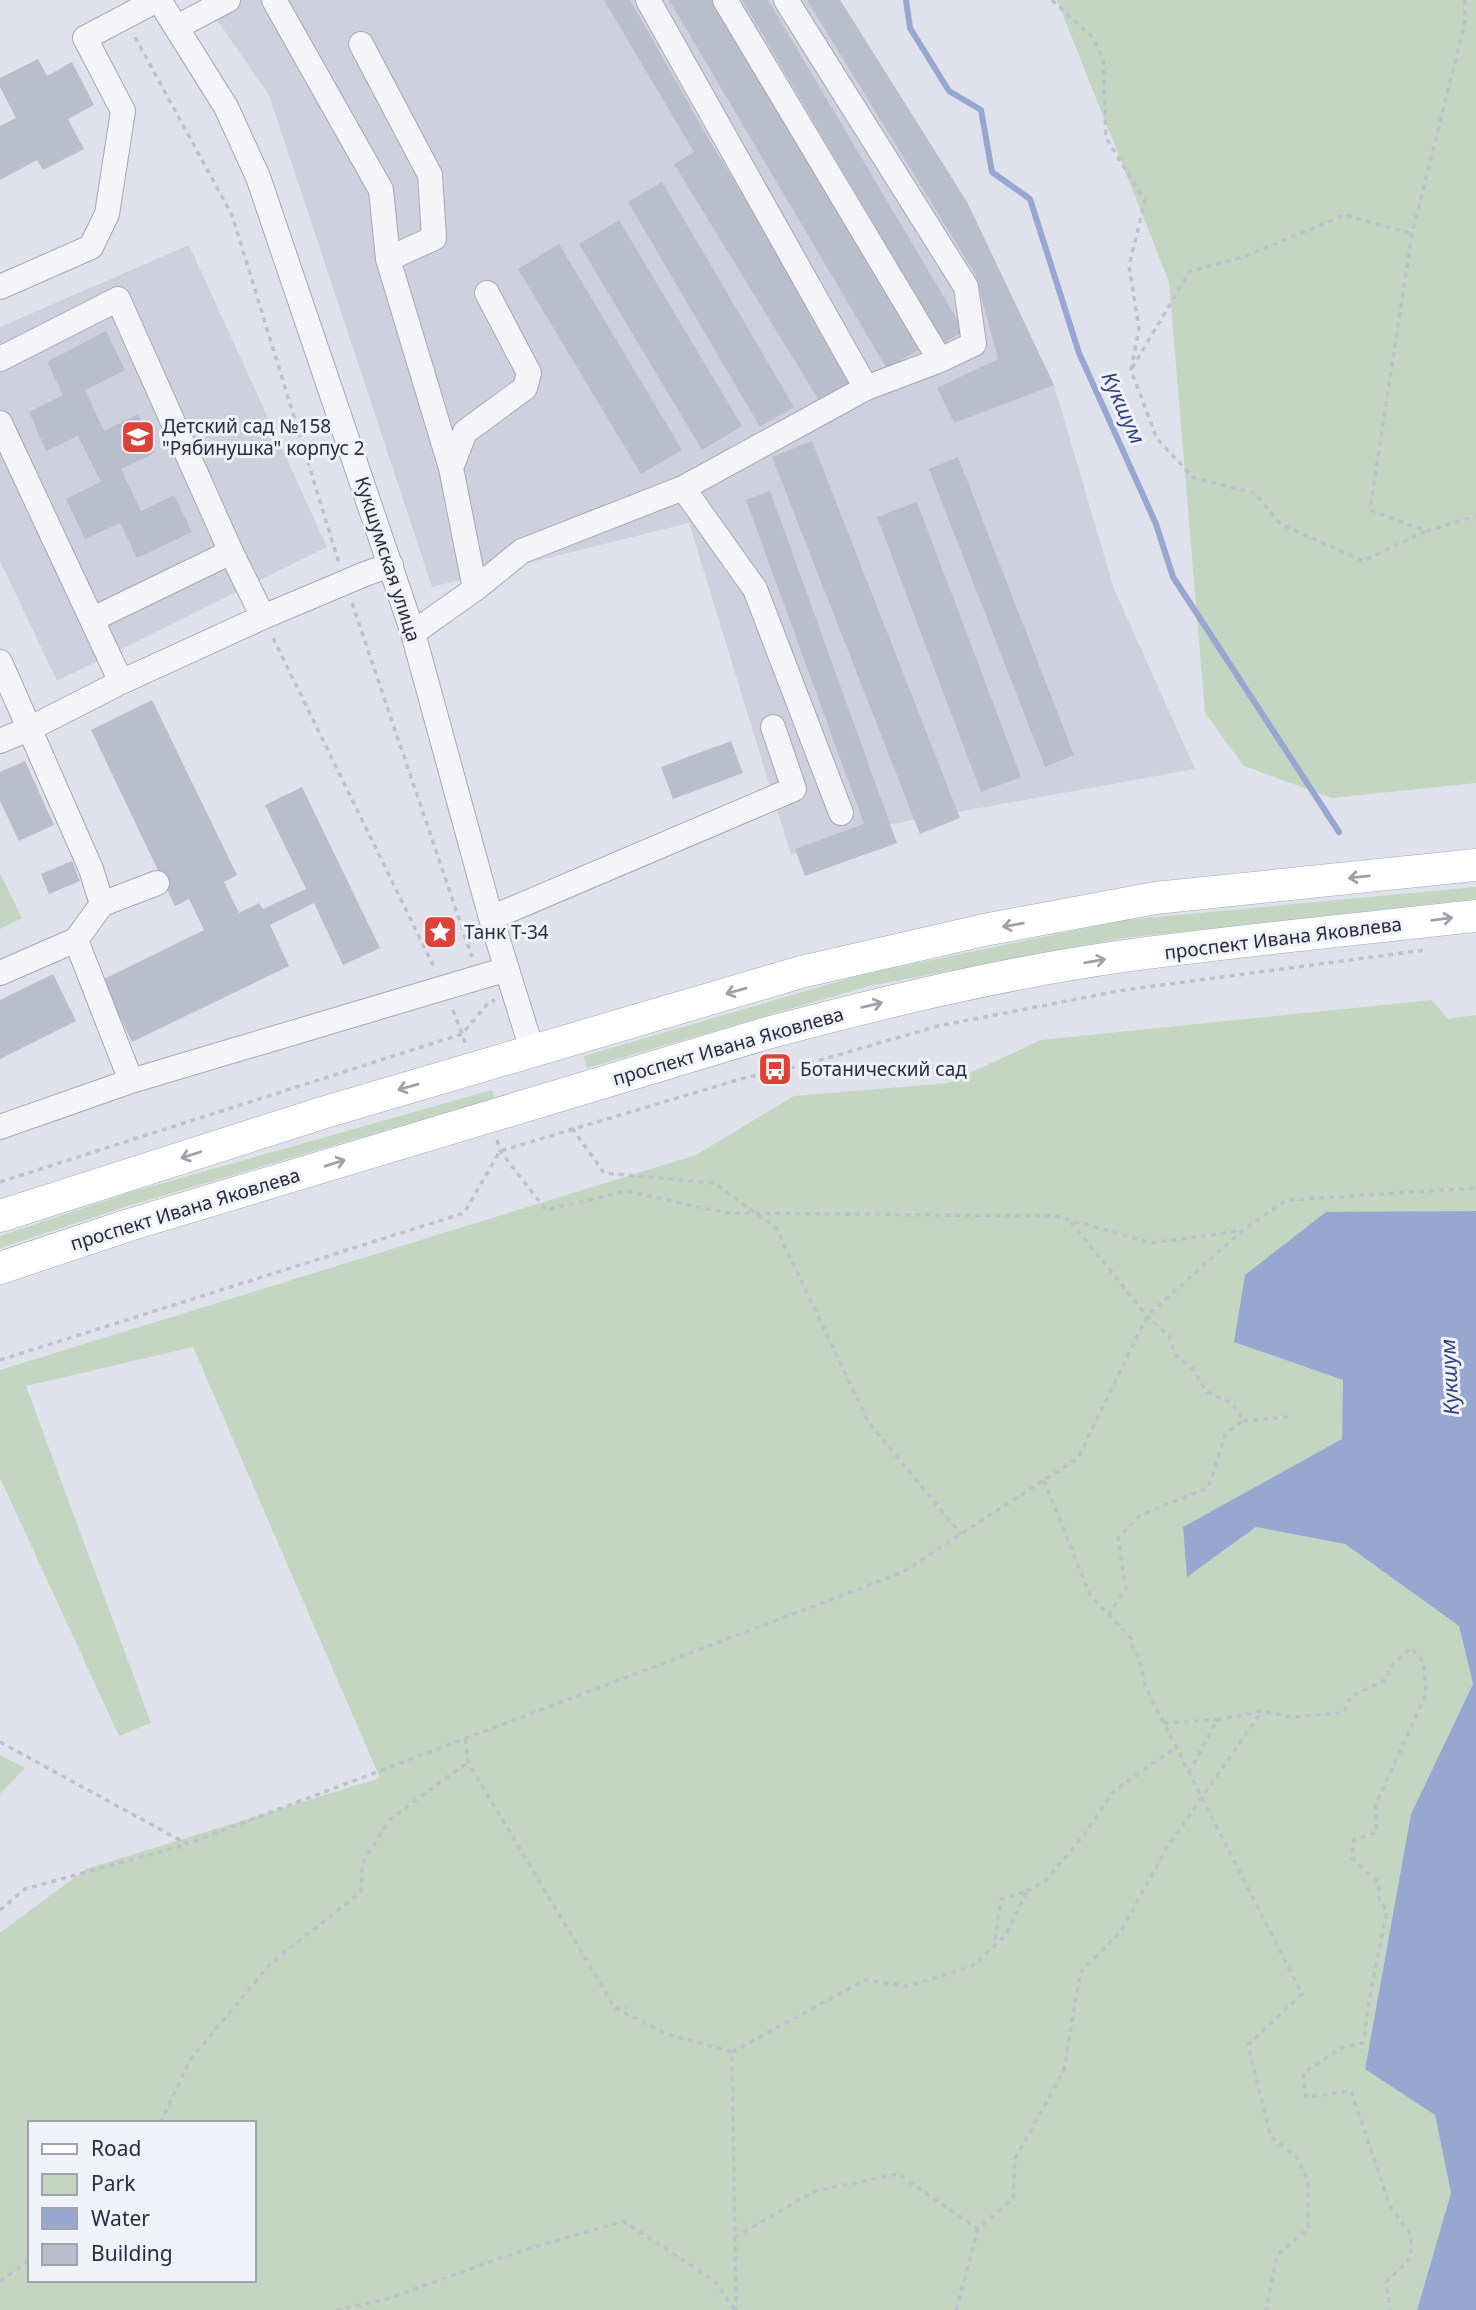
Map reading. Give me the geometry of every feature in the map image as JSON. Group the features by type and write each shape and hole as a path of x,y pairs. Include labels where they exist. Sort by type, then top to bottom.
{"main road":[{"path":"0,1216 322,1113 802,972 984,930 1156,898 1476,865"},
{"name":"проспект Ивана Яковлева","path":"0,1268 129,1224 767,1033 869,1006 963,985 1122,956 1476,915"},
{"name":"Кукшумская улица","path":"532,1050 547,1100"}],"street":[{"path":"0,287 91,247 107,214 123,111 85,37 158,0"},
{"name":"Кукшумская улица","path":"158,0 226,107 258,177 413,633 491,918 532,1050"},
{"path":"177,27 228,0"},
{"path":"274,0 381,190 388,259 451,468 475,589"},
{"path":"648,0 866,388"},
{"path":"725,0 940,360"},
{"path":"413,633 475,589 522,551 682,488 866,388 974,344 966,287 786,0"},
{"path":"361,44 430,175 434,238 388,259"},
{"path":"451,468 465,432 525,388 529,373 487,293"},
{"path":"0,359 118,299 231,552 263,617"},
{"path":"0,423 121,682"},
{"path":"682,488 755,589 841,813"},
{"path":"93,619 231,552"},
{"path":"0,741 263,617 391,565"},
{"path":"0,662 91,869 102,904"},
{"path":"491,918 794,789 773,727"},
{"path":"0,973 76,940 102,904 157,883"},
{"path":"76,940 131,1081"},
{"path":"0,1127 131,1081 507,969"}],"path":[{"path":"1052,0 1092,37 1103,58 1105,138 1145,201 1129,267 1139,329 1131,370 1157,439 1194,478 1255,493 1280,524 1363,561 1426,531 1476,516"},
{"path":"1426,531 1370,510 1412,234 1465,22 1465,0"},
{"path":"0,1182 462,1034 489,1002 345,582 233,215 124,17"},
{"path":"1131,370 1190,271 1243,257 1345,215 1412,234"},
{"path":"263,617 444,989 462,1034"},
{"path":"0,1360 464,1213 500,1151 744,1078 800,1066 939,1026 1124,990 1435,949"},
{"path":"572,1128 604,1173 714,1183 776,1228 869,1423 961,1534"},
{"path":"500,1151 546,1210 626,1191 726,1213 1055,1216 1151,1243 1243,1230"},
{"path":"0,1910 25,1889 187,1844 901,1573 1078,1458 1147,1315 1243,1230 1287,1200 1476,1188"},
{"path":"1069,1220 1147,1315 1169,1336 1174,1353 1193,1369 1207,1392 1232,1403 1243,1421"},
{"path":"1108,1614 1126,1589 1118,1538 1140,1516 1208,1488 1226,1433 1243,1421 1290,1417"},
{"path":"1044,1480 1090,1595 1132,1639 1131,1644 1139,1658 1146,1688 1302,1994 1248,2045 1271,2137 1297,2157 1308,2181 1308,2229 1277,2255 1266,2310"},
{"path":"1164,1723 1217,1720 1262,1711 1291,1717 1344,1713 1350,1697 1387,1679 1390,1668 1411,1648 1424,1663 1426,1694 1375,1806 1377,1832 1354,1840 1352,1858 1379,1883 1379,1899 1387,1912 1363,2043 1341,2048 1303,2073 1306,2097 1351,2091 1390,2206 1411,2235 1411,2258 1386,2282 1390,2310"},
{"path":"956,2310 978,2229 1013,2198 1014,2159 1064,2070 1080,1973 1121,1931 1166,1849 1262,1711"},
{"path":"1189,1773 1217,1720"},
{"path":"465,1739 468,1762 615,2008 669,2035 732,2052 864,1980 907,1986 971,1967 1006,1936 1027,1891"},
{"path":"0,1742 187,1844"},
{"path":"994,1946 1001,1899 1027,1891 1046,1880 1083,1836 1114,1791 1176,1747"},
{"path":"161,2121 190,2060 271,1963 361,1892 362,1864 390,1819 468,1762"},
{"path":"615,2008 627,2008"},
{"path":"732,2052 735,2310"},
{"path":"735,2237 815,2191 898,2174 978,2229"},
{"path":"336,2310 384,2300 515,2253 623,2221 715,2281 735,2310"},
{"path":"0,2281 28,2261"}],"shaded area":[{"path":"203,0 840,0 967,202 1054,385 1114,589 1195,769 891,824 791,855 689,523 432,587 269,95"},
{"name":"Детский сад №158 \"Рябинушка\" корпус 2","path":"189,245 327,547 57,681 0,561 0,327"}],"green space":[{"path":"1057,0 1476,0 1476,783 1332,798 1244,766 1205,713 1169,282"},
{"path":"0,873 22,918 0,929"},
{"path":"1476,887 1476,899 1124,938 869,986 587,1068 584,1056 864,974 1125,920"},
{"path":"1432,1000 1448,1019 1476,1015 1476,1211 1458,1212 1234,1342 1344,1380 1342,1439 1183,1527 1188,1576 1256,1527 1345,1544 1459,1626 1473,1684 1411,1814 1365,2068 1435,2115 1451,2193 1417,2310 0,2310 0,1933 86,1869 380,1778 193,1347 26,1386 151,1723 119,1736 0,1478 0,1370 696,1155 794,1096 948,1083 1041,1040"},
{"path":"492,1090 494,1097 484,1101 131,1205 0,1248 0,1236 128,1193"},
{"path":"0,1755 25,1768 0,1794"}],"water":[{"path":"1476,1211 1476,2310 1417,2310 1451,2193 1435,2115 1365,2069 1411,1814 1473,1684 1459,1626 1345,1544 1256,1527 1187,1577 1183,1527 1342,1439 1343,1380 1234,1342 1245,1275 1326,1212"}],"building":[{"path":"604,0 630,0 711,143 857,379 820,402 674,164 694,152"},
{"path":"669,0 716,0 921,348 887,369"},
{"path":"742,0 768,0 964,331 944,343"},
{"path":"807,0 840,0 967,202 1054,385 954,423 937,388 998,359 975,274"},
{"path":"38,59 47,76 72,62 94,105 68,119 84,149 43,170 37,160 0,180 0,126 16,118 0,87 0,78"},
{"path":"662,182 794,407 760,427 628,202"},
{"path":"619,220 742,426 702,450 579,244"},
{"path":"559,244 682,450 641,474 518,269"},
{"path":"106,331 125,370 85,390 104,431 138,414 155,453 121,469 141,511 174,495 192,532 137,558 120,523 85,539 66,499 101,482 78,436 46,451 29,412 63,395 47,362"},
{"path":"812,441 960,818 920,834 772,457"},
{"path":"958,457 1074,755 1045,767 929,469"},
{"path":"770,491 897,843 805,876 795,849 864,824 746,500"},
{"path":"917,502 1021,777 981,792 877,517"},
{"path":"152,700 237,875 224,882 239,913 259,903 263,909 306,889 265,805 302,787 380,948 343,965 314,903 270,925 289,966 132,1042 102,980 204,930 189,899 175,906 91,730"},
{"path":"731,741 743,773 673,799 661,767"},
{"path":"25,761 54,825 19,841 0,801 0,772"},
{"path":"72,861 80,881 49,894 41,874"},
{"path":"53,974 76,1021 0,1059 0,1000"}],"waterway":[{"name":"Кукшум","path":"906,0 910,28 949,91 981,110 992,172 1030,199 1079,353 1156,524 1173,577 1339,832"}],"place":[{"name":"Детский сад №158 \"Рябинушка\" корпус 2","path":"138,437"},
{"name":"Танк Т-34","path":"440,932"},
{"name":"Ботанический сад","path":"775,1069"}]}
